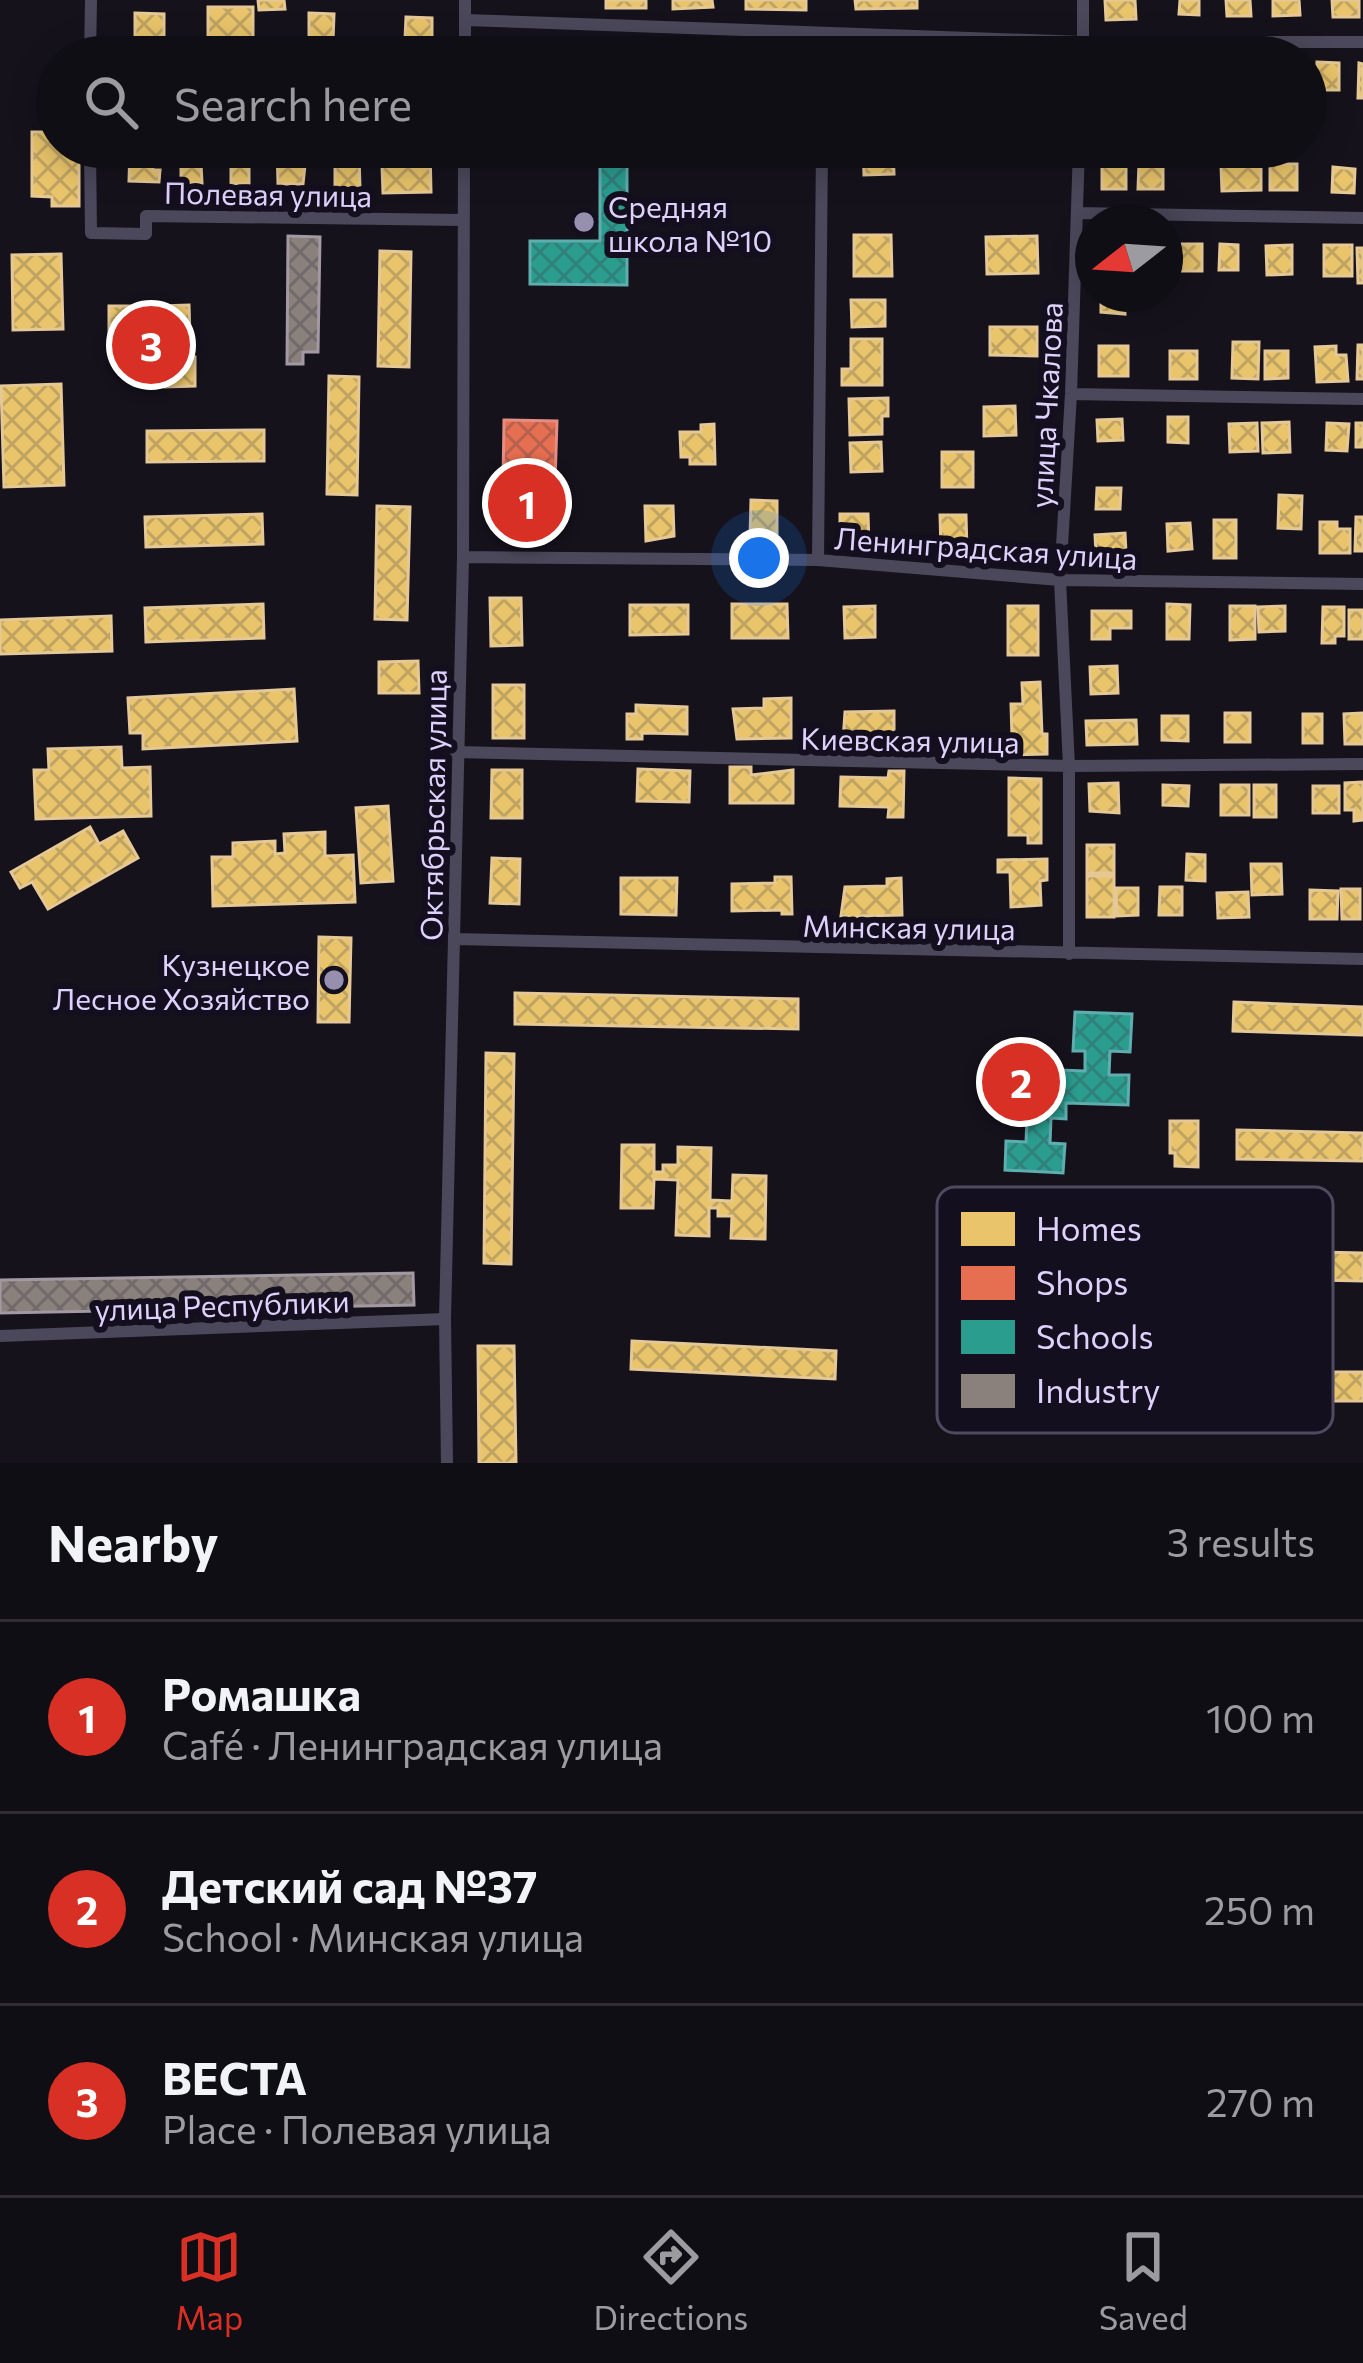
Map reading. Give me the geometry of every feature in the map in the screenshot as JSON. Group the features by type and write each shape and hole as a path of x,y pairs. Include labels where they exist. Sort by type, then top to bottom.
{"street":[{"path":"90,36 91,0"},
{"path":"466,0 466,36"},
{"path":"1083,0 1083,36"},
{"path":"466,20 871,36"},
{"path":"1327,43 1363,42"},
{"name":"Полевая улица","path":"90,168 91,233 146,234 146,216 463,220"},
{"name":"Октябрьская улица","path":"447,1463 463,557 464,168"},
{"path":"818,560 822,168"},
{"name":"улица Чкалова","path":"1077,204 1078,168"},
{"path":"1183,215 1363,218"},
{"name":"улица Чкалова","path":"1069,953 1069,766 1060,580 1075,273"},
{"path":"1071,394 1363,399"},
{"name":"Ленинградская улица","path":"463,557 818,560 1060,580 1363,584"},
{"name":"Киевская улица","path":"456,752 1069,766 1363,764"},
{"name":"Минская улица","path":"455,940 1363,959"},
{"name":"улица Республики","path":"0,1336 446,1318"}],"building: Homes":[{"path":"258,0 284,0 285,9 259,10"},
{"path":"606,0 646,0 646,8 606,8"},
{"path":"673,0 712,0 713,7 673,9"},
{"path":"746,0 806,0 806,10 746,9"},
{"path":"855,0 917,0 917,8 856,9"},
{"path":"1105,0 1135,0 1136,19 1106,20"},
{"path":"1180,0 1199,0 1199,15 1179,14"},
{"path":"1226,0 1250,0 1251,16 1227,16"},
{"path":"1273,0 1299,0 1300,15 1273,16"},
{"path":"1332,0 1359,0 1359,17 1333,17"},
{"path":"208,7 253,7 253,36 208,36"},
{"path":"135,13 164,14 164,36 135,36"},
{"path":"309,13 334,14 333,36 309,36"},
{"path":"406,17 432,18 432,36 405,36"},
{"path":"1327,62 1339,63 1339,90 1327,90"},
{"path":"1359,63 1363,64 1363,98 1358,98"},
{"path":"32,132 36,132 36,168 79,168 79,206 52,206 52,197 32,196"},
{"path":"1333,167 1355,169 1354,193 1332,192"},
{"path":"129,168 160,170 159,182 129,181"},
{"path":"181,168 201,168 202,183 181,183"},
{"path":"231,168 249,168 249,183 231,184"},
{"path":"278,168 305,168 303,184 278,184"},
{"path":"335,168 359,168 360,188 335,188"},
{"path":"382,168 430,168 431,192 383,193"},
{"path":"864,168 894,168 894,174 864,175"},
{"path":"1102,168 1126,168 1126,189 1102,189"},
{"path":"1139,168 1163,168 1163,189 1138,189"},
{"path":"1221,168 1261,168 1261,190 1222,191"},
{"path":"1270,168 1297,168 1297,190 1270,190"},
{"path":"854,235 891,235 892,276 854,276"},
{"path":"1037,236 1038,273 987,274 986,237"},
{"path":"1183,244 1202,244 1202,271 1183,271"},
{"path":"1220,244 1238,245 1238,270 1219,270"},
{"path":"1292,245 1292,274 1267,275 1266,246"},
{"path":"1324,245 1352,245 1352,276 1324,276"},
{"path":"1357,248 1363,248 1363,283 1358,283"},
{"path":"380,251 411,252 409,367 378,366"},
{"path":"61,254 63,329 13,330 12,255"},
{"path":"851,300 885,300 885,326 852,327"},
{"path":"189,305 190,336 174,337 174,357 195,357 195,386 165,387 165,366 143,367 143,374 119,374 118,353 129,352 128,332 109,333 109,306 141,306 141,321 159,321 159,306"},
{"path":"990,327 1037,327 1037,356 990,355"},
{"path":"851,339 882,339 882,385 842,385 842,369 851,369"},
{"path":"1233,342 1259,342 1258,379 1232,378"},
{"path":"1358,345 1363,345 1363,379 1357,379"},
{"path":"1099,346 1128,346 1128,376 1099,376"},
{"path":"1336,346 1336,355 1346,355 1348,381 1317,382 1315,347"},
{"path":"1170,351 1197,351 1197,379 1170,379"},
{"path":"1265,351 1288,351 1288,378 1265,379"},
{"path":"329,376 359,377 357,495 327,494"},
{"path":"61,384 64,485 4,487 1,386"},
{"path":"888,398 882,434 850,435 849,399"},
{"path":"1015,406 1016,435 984,436 984,407"},
{"path":"1168,417 1188,417 1188,443 1168,442"},
{"path":"1122,419 1123,440 1098,441 1097,420"},
{"path":"1289,422 1290,452 1263,453 1262,423"},
{"path":"1257,423 1258,451 1230,452 1229,424"},
{"path":"1327,423 1349,424 1347,451 1326,450"},
{"path":"1356,423 1363,423 1363,447 1356,447"},
{"path":"714,424 715,464 690,464 690,457 681,457 680,432 701,432 701,425"},
{"path":"264,430 264,461 147,462 147,431"},
{"path":"881,442 882,471 851,472 850,443"},
{"path":"942,452 973,452 973,487 942,487"},
{"path":"1097,488 1121,488 1120,509 1096,509"},
{"path":"1279,495 1302,496 1301,529 1278,528"},
{"path":"751,500 777,501 777,538 750,537"},
{"path":"377,506 410,507 407,620 375,619"},
{"path":"645,506 673,506 674,536 646,541"},
{"path":"262,514 263,544 146,547 145,517"},
{"path":"840,514 868,514 869,545 840,546"},
{"path":"940,515 966,515 967,551 941,551"},
{"path":"1356,517 1363,517 1363,551 1355,551"},
{"path":"1214,520 1236,520 1236,558 1214,558"},
{"path":"1320,522 1337,522 1337,529 1350,529 1350,553 1320,553"},
{"path":"1190,523 1192,549 1168,551 1167,524"},
{"path":"1125,533 1126,552 1096,554 1095,535"},
{"path":"490,598 521,598 522,645 491,646"},
{"path":"263,604 264,638 146,642 145,608"},
{"path":"732,604 787,604 788,638 732,638"},
{"path":"1167,604 1190,605 1189,639 1167,639"},
{"path":"630,605 688,605 688,634 630,635"},
{"path":"875,606 875,637 845,638 844,607"},
{"path":"1008,606 1038,606 1038,655 1008,655"},
{"path":"1230,606 1255,606 1255,639 1230,640"},
{"path":"1285,606 1285,631 1259,632 1258,607"},
{"path":"1323,607 1344,607 1344,636 1335,636 1335,643 1322,643"},
{"path":"1349,610 1363,610 1363,639 1349,639"},
{"path":"1092,611 1131,611 1131,628 1110,628 1110,639 1092,639"},
{"path":"111,616 112,651 0,654 0,620"},
{"path":"418,661 419,693 379,693 379,662"},
{"path":"1117,666 1118,693 1091,694 1090,667"},
{"path":"1040,682 1047,754 1006,755 1005,739 1012,738 1011,704 1023,704 1022,683"},
{"path":"493,685 524,685 524,738 493,738"},
{"path":"294,689 297,741 143,749 143,733 130,733 128,698"},
{"path":"791,698 791,738 737,739 733,709 764,708 764,699"},
{"path":"636,705 687,707 687,734 642,733 642,739 627,739 627,714 636,714"},
{"path":"894,711 894,740 843,741 845,712"},
{"path":"1225,713 1250,713 1250,742 1225,742"},
{"path":"1363,713 1363,744 1345,744 1344,714"},
{"path":"1303,714 1322,714 1322,743 1303,743"},
{"path":"1162,716 1188,716 1188,741 1162,740"},
{"path":"1136,720 1137,744 1087,745 1086,721"},
{"path":"121,747 122,768 150,767 151,816 36,819 34,770 49,770 48,749"},
{"path":"730,767 751,767 751,775 793,770 793,803 730,803"},
{"path":"638,769 690,771 689,802 637,801"},
{"path":"492,770 522,770 522,818 491,818"},
{"path":"889,771 904,771 903,817 888,817 889,807 840,806 841,777 888,778"},
{"path":"1009,778 1041,779 1041,843 1028,843 1028,835 1009,835"},
{"path":"1363,782 1363,820 1354,821 1354,810 1345,810 1345,783"},
{"path":"1118,783 1119,813 1090,811 1089,784"},
{"path":"1163,785 1189,786 1188,806 1163,805"},
{"path":"1221,785 1249,785 1249,815 1221,815"},
{"path":"1254,785 1276,785 1276,817 1254,817"},
{"path":"1313,786 1339,786 1339,813 1313,813"},
{"path":"388,806 393,881 361,883 356,808"},
{"path":"90,827 99,844 123,831 138,858 48,909 32,882 20,888 11,872"},
{"path":"325,832 325,856 353,855 355,902 213,906 212,857 233,857 233,843 275,841 275,854 285,853 284,834"},
{"path":"1087,845 1114,845 1114,873 1087,873"},
{"path":"1187,854 1205,855 1205,881 1186,880"},
{"path":"492,858 520,859 519,904 490,903"},
{"path":"1047,859 1047,880 1040,881 1041,905 1011,907 1010,872 998,872 998,860"},
{"path":"1251,864 1281,864 1282,894 1252,895"},
{"path":"1087,876 1114,876 1114,917 1087,917"},
{"path":"775,877 791,877 792,914 732,911 732,884 775,883"},
{"path":"621,878 677,878 676,915 621,914"},
{"path":"901,878 902,915 857,916 857,923 848,923 848,916 841,916 845,887 887,886 887,879"},
{"path":"1160,887 1182,887 1182,915 1159,915"},
{"path":"1116,888 1138,888 1138,915 1117,916"},
{"path":"1341,889 1360,889 1360,919 1342,919"},
{"path":"1310,890 1338,891 1337,919 1310,919"},
{"path":"1248,892 1249,917 1218,918 1217,893"},
{"name":"Кузнецкое Лесное Хозяйство","path":"319,937 351,938 349,1022 318,1022"},
{"path":"515,993 798,999 798,1029 515,1024"},
{"path":"1234,1002 1363,1007 1363,1035 1233,1031"},
{"path":"486,1053 514,1054 511,1264 484,1263"},
{"path":"1170,1121 1198,1121 1198,1167 1175,1166"},
{"path":"1237,1130 1363,1133 1363,1161 1237,1159"},
{"path":"622,1145 654,1145 654,1172 663,1172 663,1165 678,1165 678,1147 711,1148 710,1200 732,1201 733,1175 766,1176 765,1239 731,1238 732,1216 718,1216 718,1208 709,1208 709,1236 676,1235 678,1180 654,1179 653,1208 621,1208"},
{"path":"1333,1252 1363,1253 1363,1281 1333,1280"},
{"path":"632,1341 836,1351 835,1379 631,1369"},
{"path":"478,1346 514,1346 516,1463 479,1463"},
{"path":"1333,1372 1363,1372 1363,1401 1333,1401"}],"building: Shops":[{"path":"504,420 557,421 555,483 503,482"},
{"path":"503,482 555,483 554,528 502,526"}],"building: Schools":[{"path":"600,168 627,168 627,285 530,284 530,241 600,241"},
{"path":"1075,1012 1132,1014 1130,1052 1110,1051 1109,1075 1129,1075 1128,1105 1066,1103 1066,1119 1051,1118 1050,1143 1065,1144 1063,1173 1005,1170 1006,1141 1026,1142 1027,1117 1007,1116 1009,1082 1036,1083 1036,1069 1085,1071 1085,1051 1073,1051"}],"building: Industry":[{"path":"288,236 320,237 318,352 303,352 303,364 287,364"},
{"path":"413,1273 414,1305 0,1313 0,1280"}],"place":[{"name":"Средняя школа №10","path":"584,222"},
{"name":"ВЕСТА","path":"151,345"},
{"name":"Ромашка","path":"527,503"},
{"name":"Кузнецкое Лесное Хозяйство","path":"334,980"},
{"name":"Детский сад №37","path":"1021,1082"}]}
